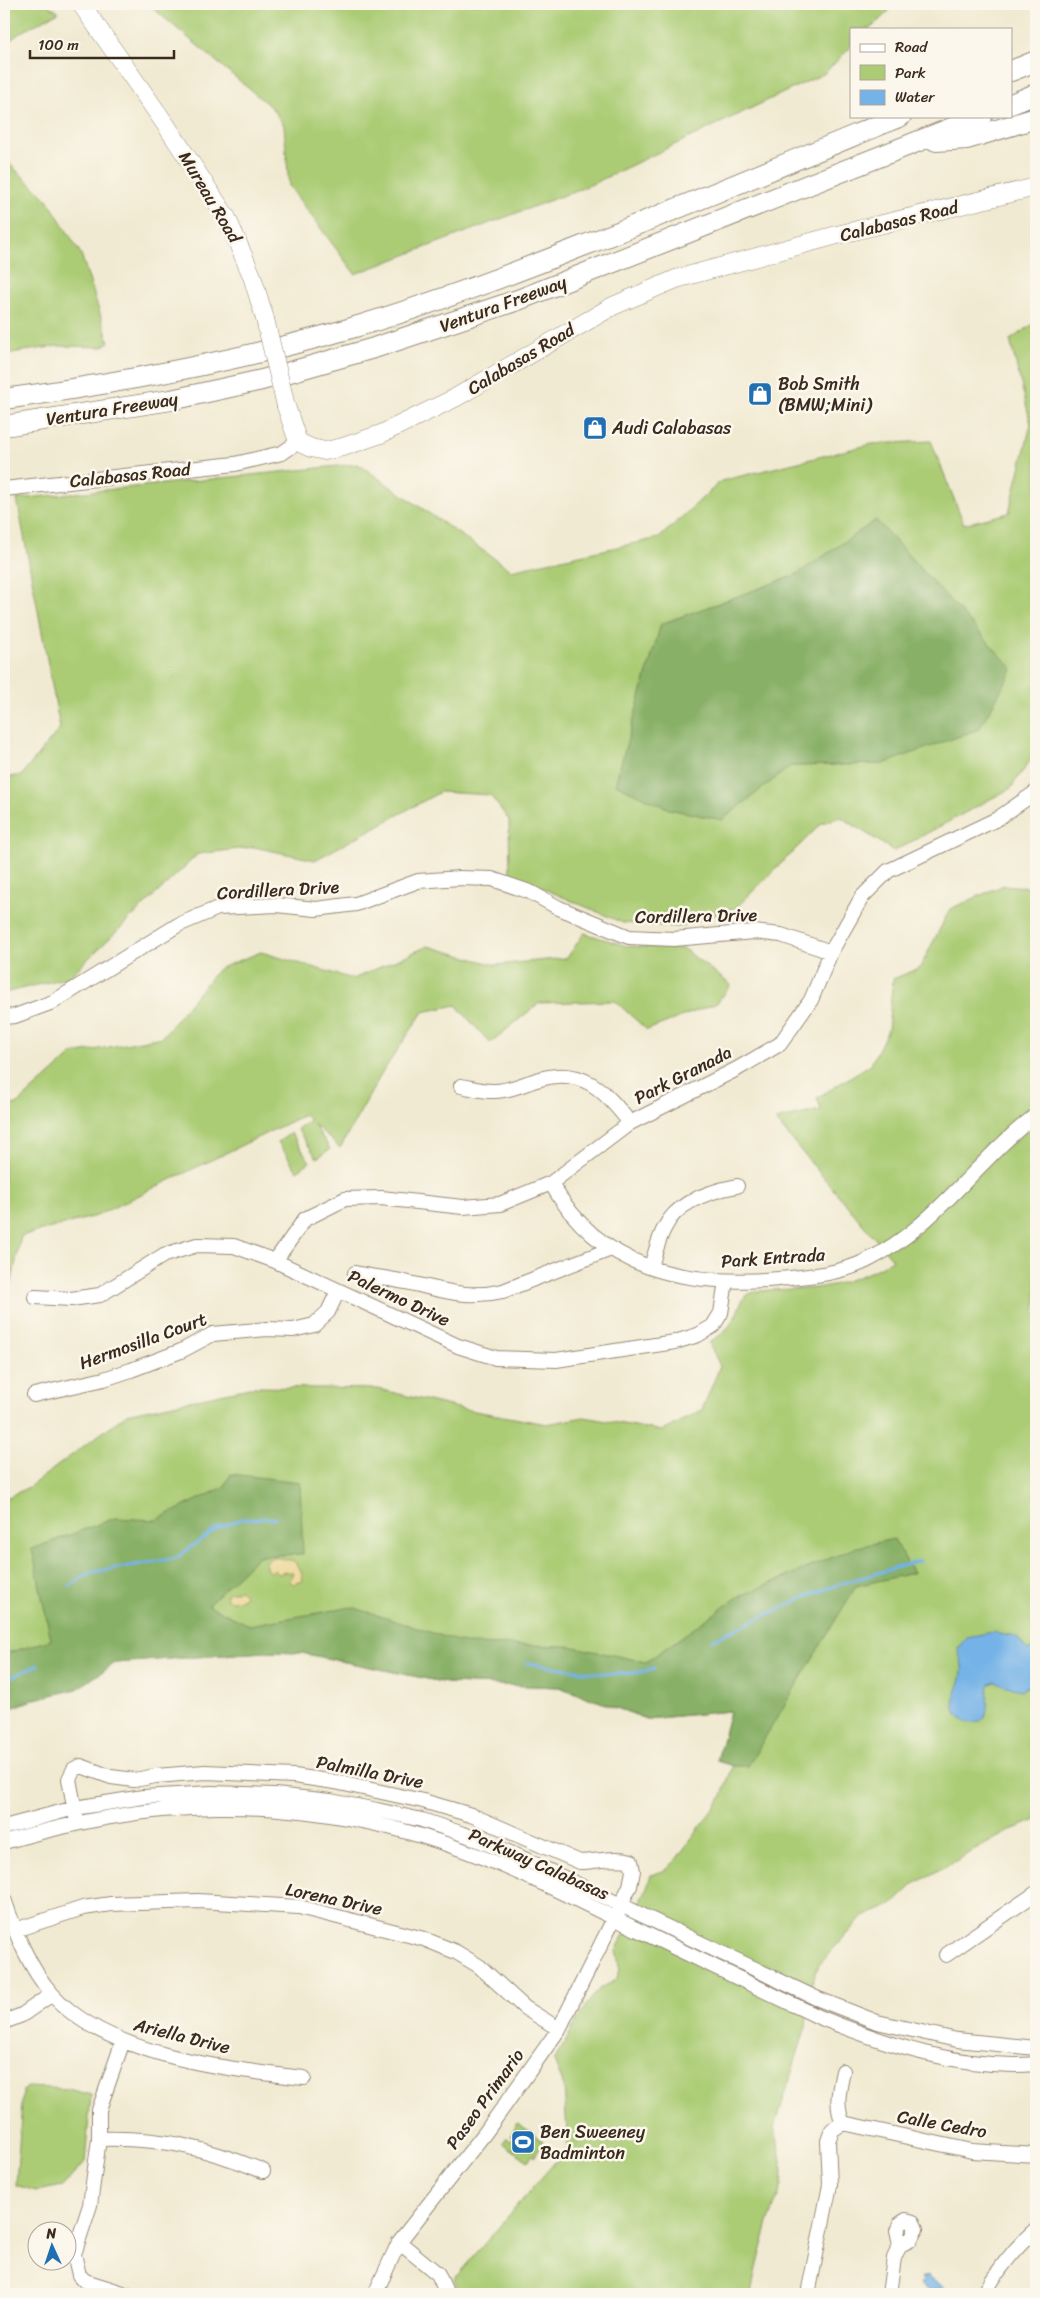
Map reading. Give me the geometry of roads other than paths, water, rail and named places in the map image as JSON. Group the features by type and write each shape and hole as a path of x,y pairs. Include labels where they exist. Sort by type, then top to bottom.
{"highway":[{"path":"1012,71 1036,60"},
{"path":"1012,104 1036,94"},
{"name":"Ventura Freeway","path":"4,399 110,384 237,357 348,329 518,271 672,211 897,118"},
{"name":"Ventura Freeway","path":"4,426 171,400 262,380 374,348 518,300 977,118"},
{"path":"919,142 967,139 1036,118"}],"main road":[{"name":"Mureau Road","path":"81,4 171,132 227,218 252,276 265,319 286,406 298,442"},
{"name":"Calabasas Road","path":"298,442 311,448 325,451 351,445 389,431 455,398 613,306 676,279 837,235 1036,187"}],"street":[{"name":"Calabasas Road","path":"4,489 236,464 282,453 298,442"},
{"name":"Park Granada","path":"275,1261 305,1219 345,1199 381,1198 463,1208 500,1204 551,1183 630,1123 737,1069 780,1044 811,1000 831,952 862,897 888,871 996,819 1036,792"},
{"name":"Cordillera Drive","path":"4,1017 15,1016 53,1002 178,924 218,908 276,905 316,909 356,904 418,881 460,878 492,879 530,892 559,908 629,937 674,939 754,932 782,935 831,952"},
{"path":"461,1086 494,1091 542,1078 555,1076 574,1077 599,1087 630,1123"},
{"name":"Park Entrada","path":"551,1183 562,1204 576,1221 596,1239 624,1257 651,1268 677,1276 726,1281 751,1281 833,1273 868,1260 909,1234 941,1205 984,1160 1036,1115"},
{"path":"651,1268 665,1227 678,1209 716,1190 737,1186"},
{"name":"Palermo Drive","path":"35,1297 71,1299 100,1295 164,1255 196,1245 234,1246 275,1261 458,1346 496,1358 556,1360 675,1342 698,1336 713,1326 721,1313 726,1281"},
{"path":"355,1273 403,1281 461,1295 489,1294 503,1291 611,1249"},
{"name":"Hermosilla Court","path":"34,1395 104,1379 131,1370 181,1351 213,1334 293,1330 314,1325 328,1312 338,1291"},
{"name":"Palmilla Drive","path":"76,1815 70,1779 74,1769 81,1766 111,1777 134,1780 156,1776 206,1772 294,1776 335,1782 423,1801 471,1816 580,1862 623,1858 631,1861 630,1886 617,1912"},
{"name":"Parkway Calabasas","path":"4,1827 76,1815 218,1807 293,1811 363,1821 446,1844 484,1858 877,2022 957,2040 1036,2048"},
{"name":"Parkway Calabasas","path":"4,1842 76,1815"},
{"path":"946,1956 1036,1893"},
{"name":"Ariella Drive","path":"4,1900 24,1950 52,1994 80,2018 123,2041 181,2059 304,2078"},
{"name":"Lorena Drive","path":"15,1930 82,1908 111,1904 198,1901 298,1907 424,1939 456,1952 479,1966 525,2008 559,2029"},
{"name":"Parkway Calabasas","path":"617,1912 819,2017 853,2031 900,2046 959,2060 996,2064 1036,2064"},
{"name":"Paseo Primario","path":"375,2294 399,2242 485,2133 559,2029 617,1912"},
{"path":"4,2022 22,2015 52,1994"},
{"path":"123,2041 99,2110 99,2139 90,2205 74,2254 79,2275 86,2281 126,2294"},
{"path":"808,2294 830,2185 828,2141 832,2130 843,2123 837,2111 837,2098 843,2071"},
{"name":"Calle Cedro","path":"843,2123 972,2150 1036,2155"},
{"path":"99,2139 170,2142 225,2156 263,2171"},
{"path":"984,2294 993,2278 1019,2244 1036,2229"},
{"path":"399,2242 438,2274 447,2294"},
{"path":"889,2294 894,2258 900,2245"}],"water":[{"path":"993,1632 1016,1636 1027,1650 1036,1648 1036,1681 1022,1690 1007,1687 996,1681 990,1683 986,1715 977,1722 969,1723 956,1711 954,1705 962,1671 958,1648 967,1637"},
{"path":"927,2275 945,2288 944,2294 934,2294 921,2283 923,2281 921,2277 926,2277"}],"waterway":[{"path":"70,1586 88,1573 176,1558 216,1529 241,1519 275,1518"},
{"path":"712,1640 807,1596 843,1583 920,1561"},
{"path":"526,1663 608,1674 641,1672 654,1668"},
{"path":"4,1680 38,1665"}],"place":[{"name":"Bob Smith (BMW;Mini)","path":"760,394"},
{"name":"Audi Calabasas","path":"595,428"},
{"name":"Ben Sweeney Badminton","path":"523,2142"}]}
